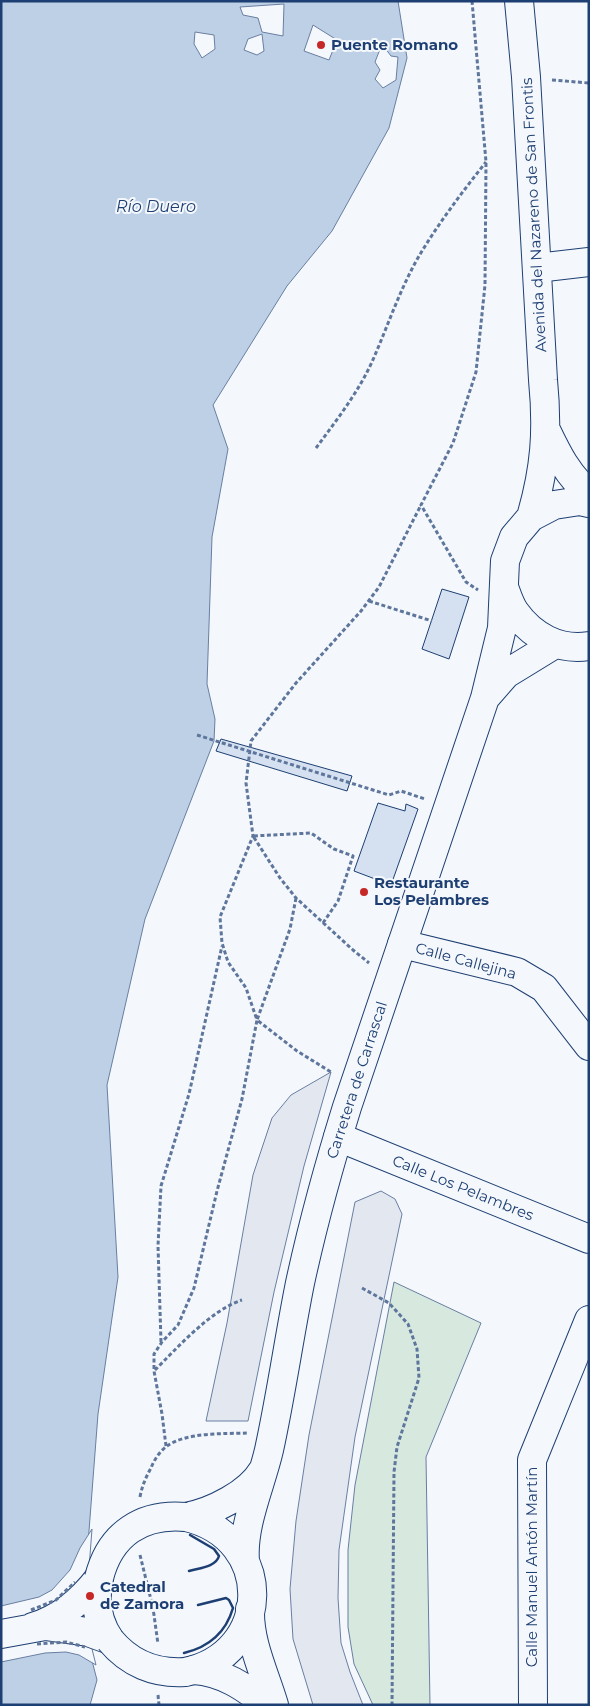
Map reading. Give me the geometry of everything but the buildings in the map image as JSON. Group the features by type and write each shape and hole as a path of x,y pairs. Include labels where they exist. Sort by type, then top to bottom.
{"main road":[{"name":"Avenida del Nazareno de San Frontis","path":"519,1 526,77 546,428 544,462 531,517"},
{"path":"537,268 589,262"},
{"name":"Avenida del Nazareno de San Frontis","path":"546,428 565,467 582,488 589,493"},
{"path":"531,517 554,505 580,501 589,503"},
{"name":"Carretera de Carrascal","path":"245,1561 248,1523 269,1450 307,1253 338,1137 485,698 502,628 491,588 505,561 514,537 531,517"},
{"path":"491,588 530,630 580,658 589,667"},
{"path":"558,645 580,648 589,646"},
{"name":"Carretera de Carrascal","path":"485,698 506,674 558,645"},
{"name":"Calle Callejina","path":"402,944 517,972 544,988 589,1046"},
{"name":"Calle Los Pelambres","path":"338,1137 589,1239"},
{"name":"Calle Manuel Antón Martín","path":"533,1705 532,1460 589,1320"},
{"name":"Carretera de Carrascal","path":"186,1517 231,1499 253,1483 263,1470"},
{"path":"267,1705 244,1687 229,1679 207,1672 166,1672 148,1668 124,1654 110,1640 104,1631 98,1613 96,1595 99,1578 101,1569 112,1549 135,1526 158,1517 186,1517 202,1521 223,1533 240,1550 252,1587 251,1626 256,1650 274,1705"},
{"path":"1,1634 50,1621 66,1611 99,1578"},
{"path":"189,1671 213,1662 230,1649 242,1632 250,1609"},
{"path":"33,1627 45,1626 82,1631 110,1640"}],"path":[{"path":"392,973 375,967 353,950 296,898 280,878 253,836 246,783 251,741 379,587 453,443 476,372 485,286 486,162 472,1"},
{"path":"526,77 589,83"},
{"path":"316,448 348,405 375,357 396,300 421,252 453,203 486,162"},
{"path":"421,505 466,582 491,588"},
{"path":"369,601 432,621"},
{"path":"197,735 388,795 401,791 432,801"},
{"path":"253,836 311,833 334,849 353,856 338,901 323,923"},
{"path":"253,836 220,917 222,944 228,962 246,988 257,1020 296,1050 339,1075"},
{"path":"166,1446 154,1371 154,1354 178,1325 194,1288 216,1191 242,1099 257,1020 290,929 296,898"},
{"path":"162,1342 158,1246 161,1186 189,1094 222,944"},
{"path":"362,1288 389,1303 408,1324 417,1349 419,1378 397,1447 394,1472 392,1705"},
{"path":"154,1371 196,1330 230,1303 242,1300"}],"shaded area":[{"path":"331,1072 304,1166 274,1292 248,1421 206,1421 227,1323 253,1175 272,1118 291,1095"},
{"path":"381,1191 395,1199 402,1214 355,1437 339,1550 338,1598 341,1643 363,1705 313,1705 293,1639 290,1589 296,1521 309,1435 355,1202"},
{"path":"394,1282 481,1323 426,1457 430,1705 373,1705 354,1664 348,1627 348,1550 355,1485"}],"water":[{"name":"Río Duero","path":"1,1 398,1 407,58 389,128 332,231 287,286 213,405 228,449 212,537 207,684 215,719 214,741 145,919 107,1085 118,1277 98,1414 82,1622 97,1680 90,1705 1,1705","holes":["284,4 283,36 262,32 258,18 243,15 240,7","313,25 337,40 329,60 304,51","195,32 214,35 215,49 202,58 194,44","262,34 264,51 257,55 244,50 248,39","382,44 391,56 398,57 396,80 383,88 375,79 380,70 375,62"]}],"pier":[{"path":"92,1529 85,1621 96,1665 79,1655 66,1652 45,1653 1,1662 1,1606 39,1597 52,1590 70,1570 80,1548"}],"wall":[{"path":"189,1571 211,1565 219,1556 214,1549 190,1535"},
{"path":"184,1653 201,1647 215,1637 226,1624 233,1608 226,1598 198,1605"}],"place":[{"name":"Puente Romano","path":"321,45"},
{"name":"Restaurante Los Pelambres","path":"364,892"},
{"name":"Catedral de Zamora","path":"90,1596"}]}
